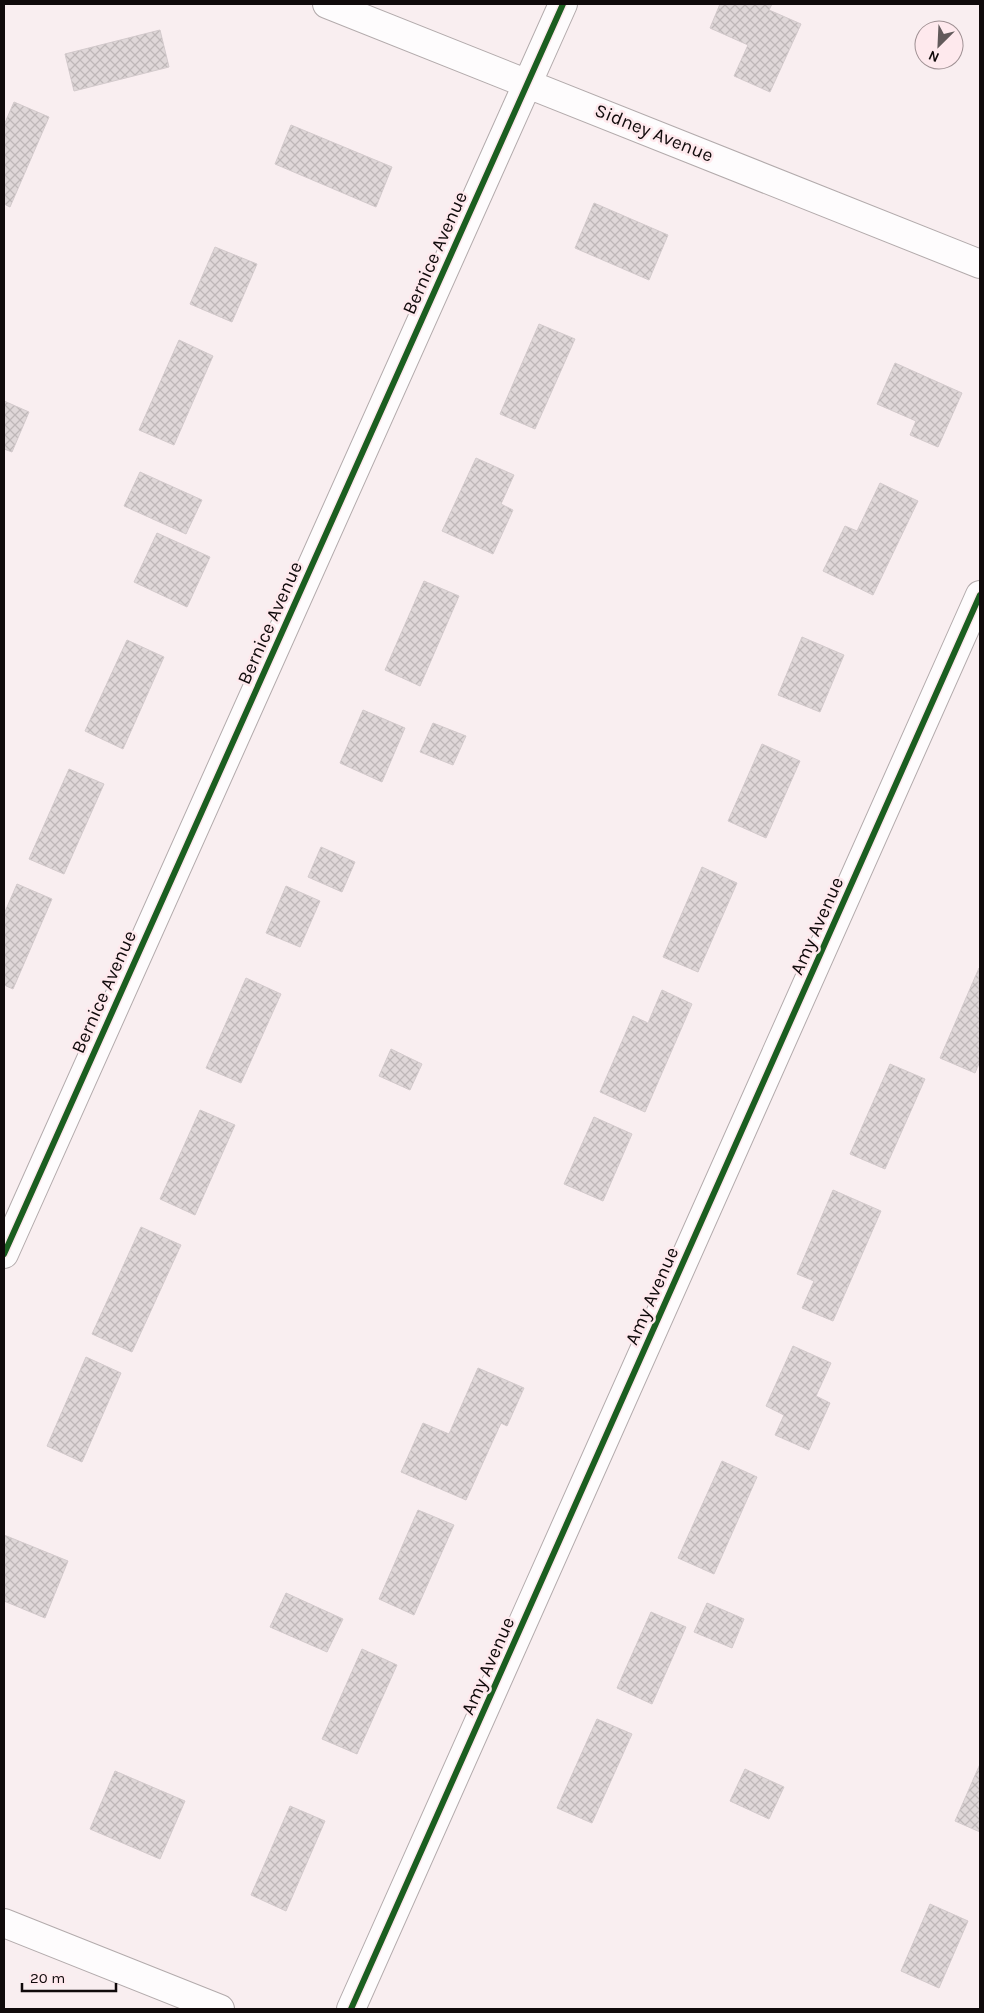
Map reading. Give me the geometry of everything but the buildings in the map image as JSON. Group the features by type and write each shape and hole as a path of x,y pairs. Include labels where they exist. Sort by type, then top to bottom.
{"street":[{"name":"Sidney Avenue","path":"327,4 528,82 980,264"},
{"name":"Bernice Avenue","path":"4,1254 563,4"},
{"name":"Amy Avenue","path":"351,2009 980,596"},
{"path":"4,1923 220,2009"}],"cycle path":[{"path":"4,1254 563,4"},
{"path":"351,2009 980,595"}]}
